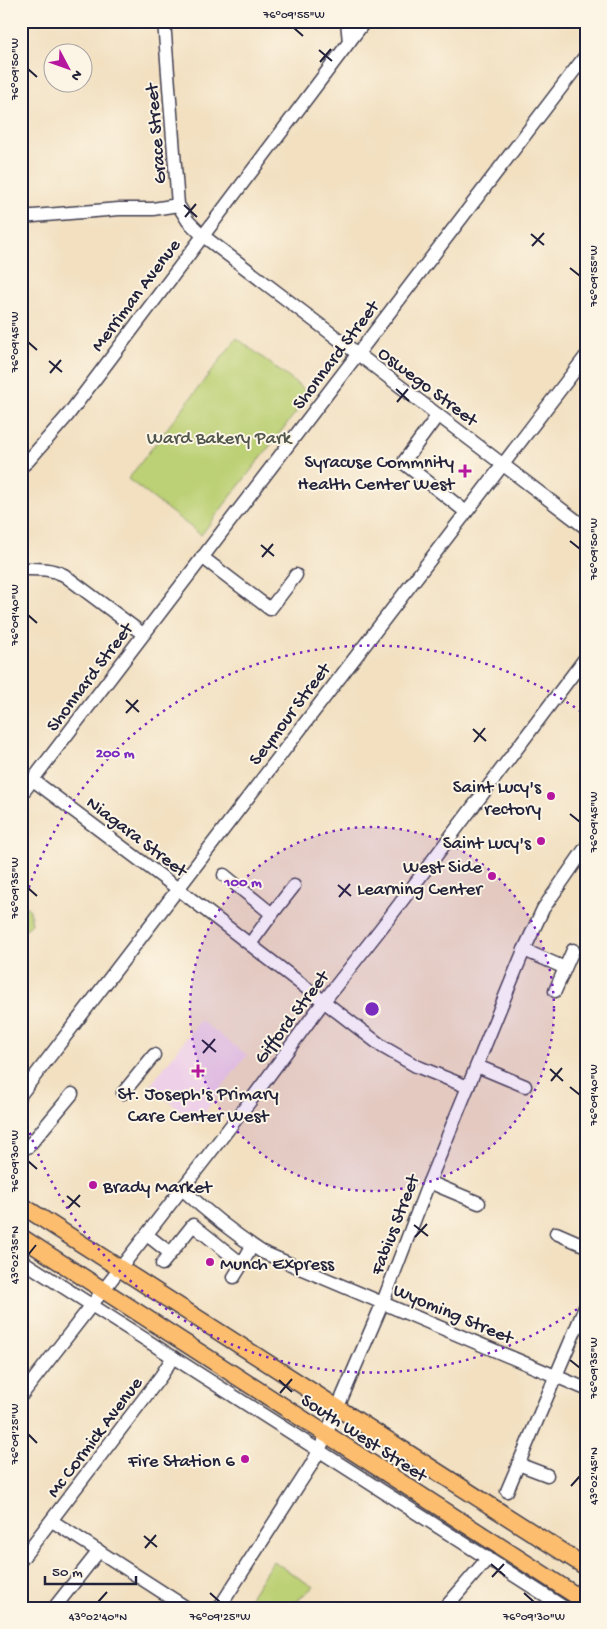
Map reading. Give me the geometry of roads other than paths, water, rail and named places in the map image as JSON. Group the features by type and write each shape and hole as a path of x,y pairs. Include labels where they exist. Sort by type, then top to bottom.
{"main road":[{"name":"South West Street","path":"21,1206 586,1567"},
{"name":"South West Street","path":"21,1237 586,1602"}],"street":[{"name":"Grace Street","path":"164,21 178,205 188,221 202,235"},
{"path":"347,21 349,42"},
{"name":"Merriman Avenue","path":"21,467 68,415 365,21"},
{"name":"Shonnard Street","path":"21,795 586,55"},
{"path":"21,217 119,209 153,209 178,205"},
{"name":"Oswego Street","path":"202,235 586,528"},
{"name":"Seymour Street","path":"21,1094 586,356"},
{"path":"438,415 405,460 405,464 466,512"},
{"path":"202,557 270,609 296,575"},
{"path":"21,569 42,568 54,570 64,575 143,634"},
{"name":"Gifford Street","path":"21,1396 93,1306 251,1100 586,657"},
{"name":"Niagara Street","path":"33,780 389,1051 416,1066 468,1087"},
{"name":"Fabius Street","path":"219,1608 319,1451 383,1302 429,1182 524,950 543,909 584,852"},
{"path":"224,875 272,914"},
{"path":"250,944 294,886"},
{"path":"524,950 565,968"},
{"path":"555,991 572,950"},
{"path":"123,1093 154,1056"},
{"path":"477,1066 526,1086"},
{"path":"28,1147 72,1094"},
{"path":"429,1182 479,1204"},
{"name":"Wyoming Street","path":"182,1189 211,1216 262,1252 586,1389"},
{"path":"162,1264 193,1225 242,1264"},
{"path":"556,1233 586,1246"},
{"path":"147,1235 170,1253"},
{"path":"234,1277 252,1246"},
{"name":"South West Street","path":"21,1260 565,1608"},
{"path":"507,1490 586,1305"},
{"name":"Mc Cormick Avenue","path":"21,1560 52,1522 161,1376 173,1357"},
{"path":"518,1464 547,1475"},
{"path":"52,1522 187,1608"},
{"path":"54,1608 99,1551"},
{"path":"445,1608 488,1558"}],"place":[{"name":"Syracuse Commnity Health Center West","path":"465,471"},
{"name":"Saint Lucy's rectory","path":"551,796"},
{"name":"Saint Lucy's","path":"541,841"},
{"name":"West Side Learning Center","path":"492,876"},
{"name":"St. Joseph's Primary Care Center West","path":"198,1071"},
{"name":"Brady Market","path":"93,1185"},
{"name":"Munch Express","path":"210,1262"},
{"name":"Fire Station 6","path":"245,1459"}],"park label":[{"name":"Ward Bakery Park","path":"219,436"}]}
